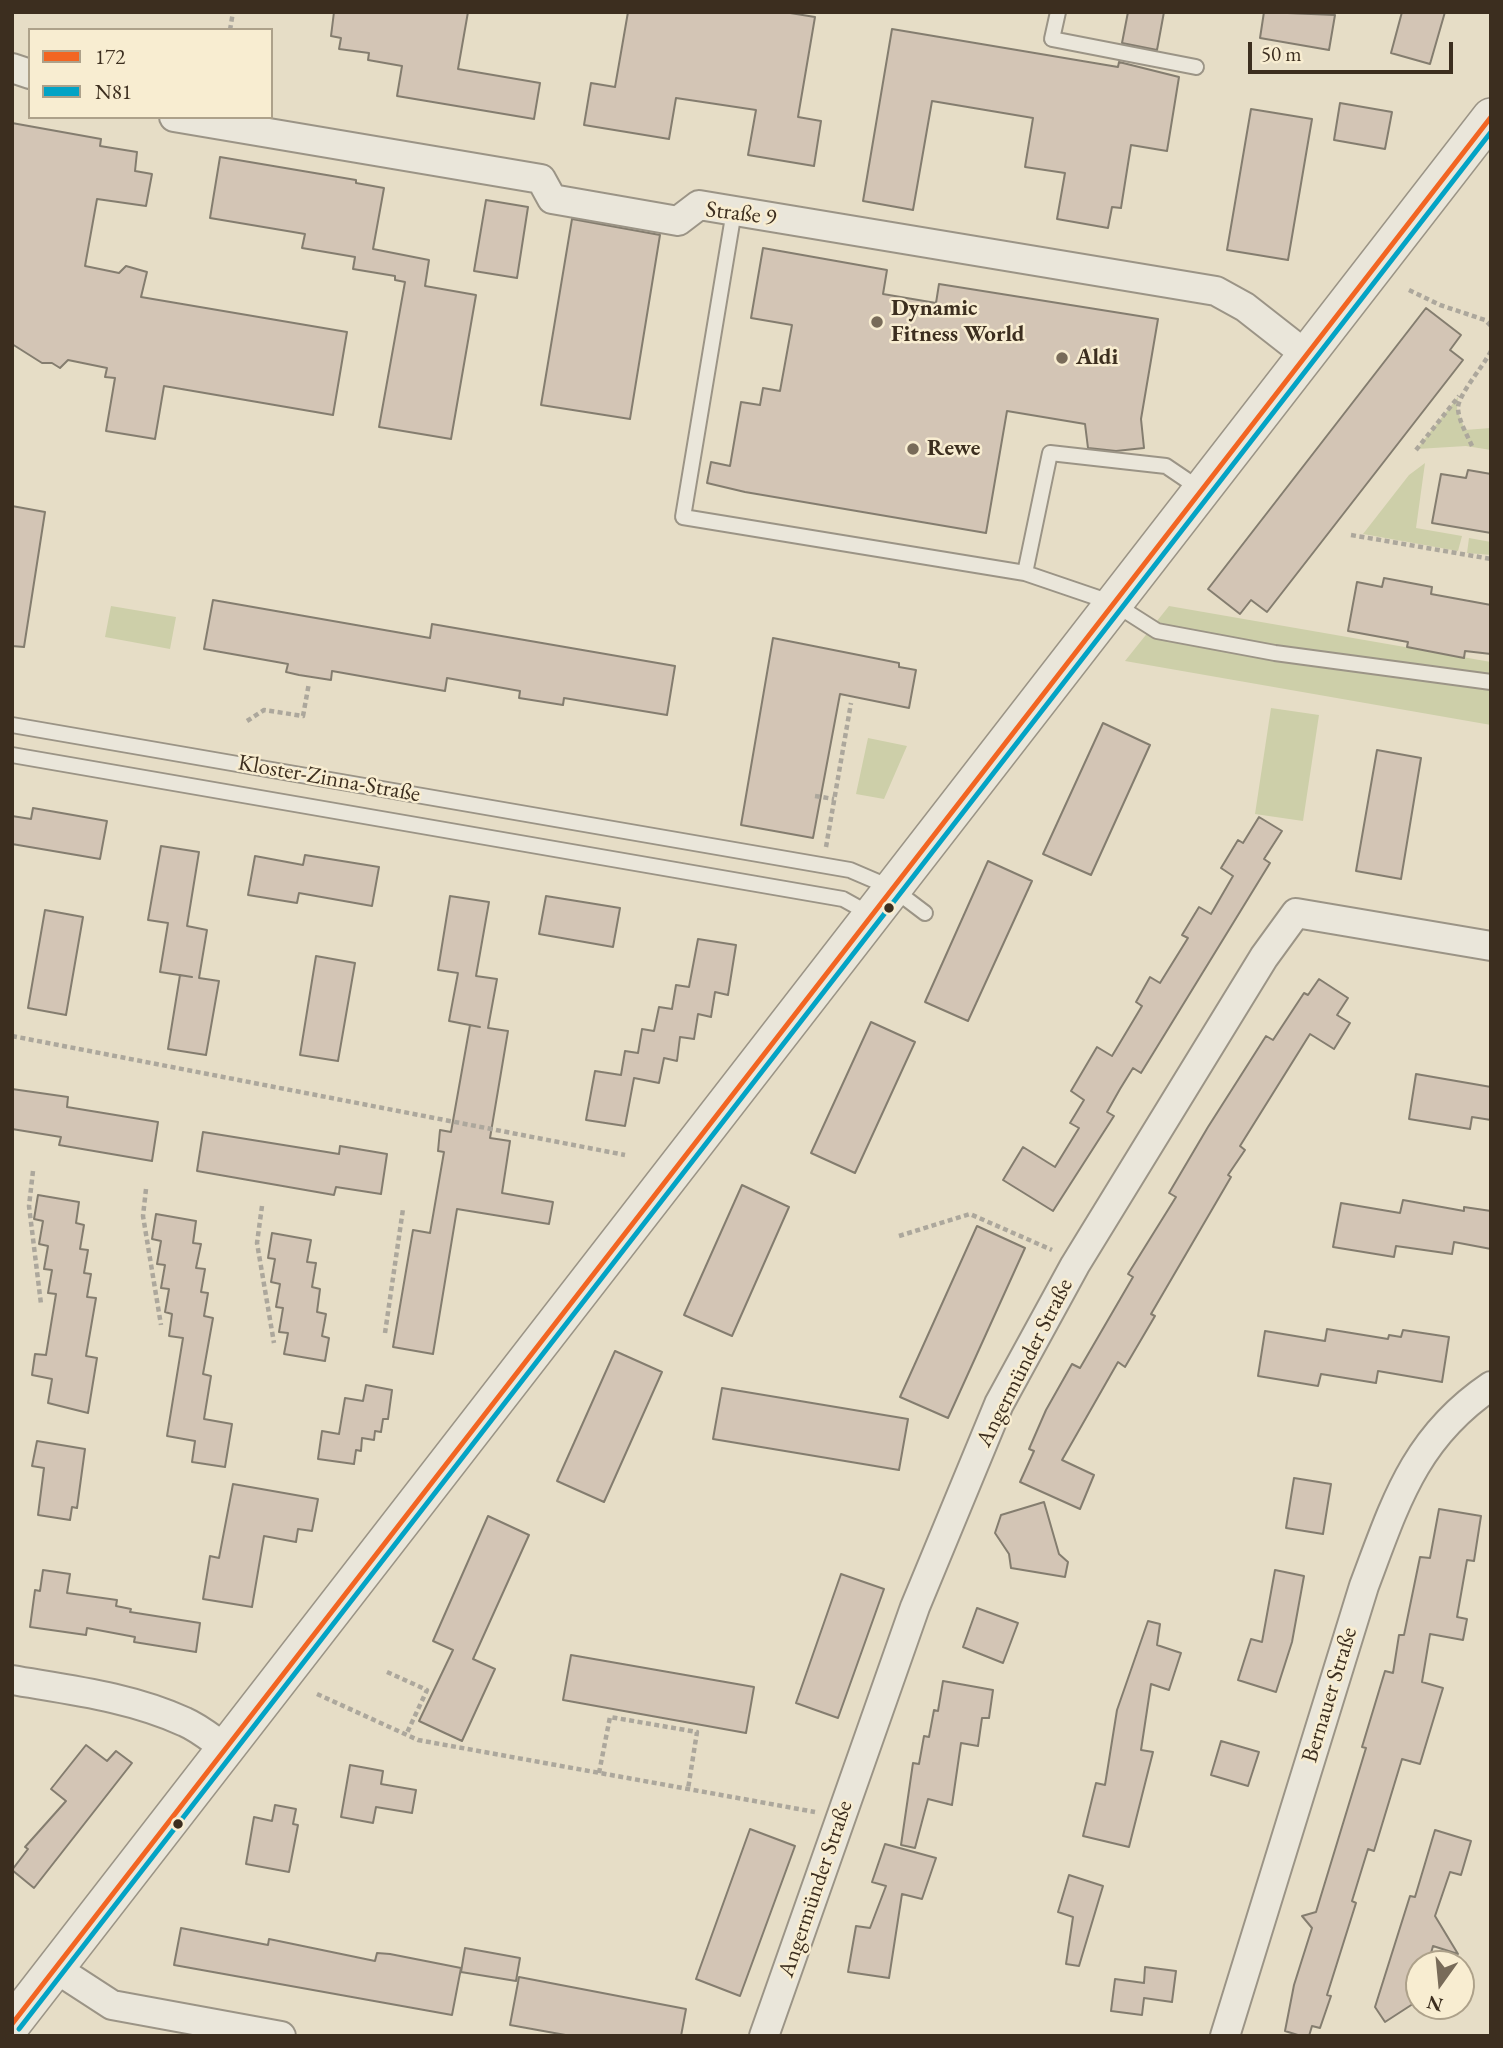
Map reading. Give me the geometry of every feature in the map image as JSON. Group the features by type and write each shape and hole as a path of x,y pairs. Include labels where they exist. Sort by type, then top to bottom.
{"street":[{"path":"12,2024 1491,117"},
{"name":"Straße 9","path":"186,119 541,179 552,199 678,221 699,205 1216,291 1245,307 1305,354"},
{"name":"Angermünder Straße","path":"764,2036 915,1607 999,1404 1075,1265 1264,957 1296,913 1491,946"},
{"name":"Bernauer Straße","path":"1225,2036 1364,1586 1392,1513 1423,1448 1452,1417 1491,1386"},
{"path":"12,1680 83,1692 152,1709 186,1722 225,1748"},
{"path":"55,1968 111,2005 281,2036"}],"lane":[{"path":"1058,12 1052,39 1196,67"},
{"path":"734,211 683,517 1025,573 1112,603 1157,631 1275,653 1491,682"},
{"path":"1025,573 1050,453 1166,466 1200,489"},
{"name":"Kloster-Zinna-Straße","path":"12,725 850,870 881,901"},
{"name":"Kloster-Zinna-Straße","path":"12,755 843,899 881,901 925,913"}],"path":[{"path":"1409,290 1440,306 1485,320 1491,326"},
{"path":"1416,450 1481,371 1491,351"},
{"path":"1460,394 1458,409 1472,446"},
{"path":"1351,535 1491,559"},
{"path":"247,721 264,710 303,716 309,683"},
{"path":"822,865 851,703"},
{"path":"815,796 834,799"},
{"path":"12,1036 625,1155"},
{"path":"33,1171 29,1206 41,1304"},
{"path":"146,1189 143,1216 161,1325"},
{"path":"262,1206 257,1243 274,1343"},
{"path":"385,1333 403,1209"},
{"path":"899,1236 970,1214 1063,1255"},
{"path":"387,1672 427,1690 406,1735"},
{"path":"317,1694 418,1740 817,1812"},
{"path":"599,1773 610,1717 697,1732 688,1789"}],"green space":[{"path":"1458,397 1457,409 1465,430 1491,428 1491,450 1466,446 1417,449"},
{"path":"1425,463 1416,528 1462,536 1458,551 1363,534 1409,475"},
{"path":"1469,538 1491,542 1491,555 1467,553"},
{"path":"111,606 176,617 170,649 105,637"},
{"path":"1169,606 1491,662 1491,725 1125,661"},
{"path":"1271,708 1319,715 1303,821 1255,814"},
{"path":"868,738 907,746 884,799 856,794"}],"building":[{"path":"334,12 468,12 458,69 540,83 534,119 397,96 402,66 368,60 369,53 339,49 341,38 331,36"},
{"path":"628,12 784,12 815,17 798,117 821,121 814,166 748,155 756,110 676,98 669,139 584,125 591,83 615,87"},
{"path":"1128,12 1164,12 1157,50 1122,43"},
{"path":"1264,12 1335,15 1329,50 1260,38"},
{"path":"1402,12 1445,12 1430,64 1391,53"},
{"path":"892,29 1118,67 1119,62 1179,77 1167,151 1131,145 1121,208 1112,207 1108,228 1057,219 1065,173 1025,167 1033,118 932,101 913,210 863,201"},
{"path":"1340,103 1392,112 1385,149 1334,140"},
{"path":"1251,109 1312,119 1288,260 1227,250"},
{"path":"12,123 101,139 100,146 137,152 135,171 152,174 146,206 97,199 85,266 119,273 126,266 147,272 141,297 347,332 333,415 164,386 155,439 106,431 115,378 105,377 107,368 68,360 60,368 52,363 42,363 12,344"},
{"path":"220,157 356,180 356,183 384,188 373,249 429,260 425,286 476,295 451,439 379,427 405,282 395,280 395,276 353,269 355,257 302,248 305,234 210,218"},
{"path":"486,200 528,207 517,278 474,271"},
{"path":"572,219 660,235 630,419 541,405"},
{"path":"763,248 887,270 883,294 936,303 939,284 1158,319 1141,419 1144,448 1116,451 1088,448 1085,424 1007,411 986,533 745,492 707,483 711,462 730,466 741,402 760,405 763,388 780,391 792,325 751,318"},
{"path":"1426,308 1461,335 1450,350 1463,360 1267,612 1251,600 1240,614 1208,589"},
{"path":"1468,470 1491,474 1491,533 1432,523 1441,474 1466,478"},
{"path":"12,506 45,512 24,647 12,646"},
{"path":"1384,578 1432,587 1431,594 1491,605 1491,654 1465,651 1464,658 1407,647 1408,642 1348,631 1357,582 1382,587"},
{"path":"213,600 430,638 432,624 675,666 667,715 564,698 563,705 519,698 520,691 447,678 445,691 332,671 331,680 286,672 288,664 204,649"},
{"path":"773,638 899,663 899,667 916,670 909,708 840,694 813,838 741,825"},
{"path":"1103,723 1150,745 1091,875 1043,854"},
{"path":"1377,750 1421,758 1401,879 1356,871"},
{"path":"33,808 107,821 100,859 12,844 12,816 31,819"},
{"path":"1259,817 1282,831 1264,859 1270,863 1141,1073 1133,1068 1107,1112 1114,1116 1053,1211 1003,1180 1023,1147 1055,1167 1079,1128 1070,1123 1084,1100 1071,1091 1097,1047 1112,1056 1142,1006 1136,1002 1150,977 1160,983 1188,938 1182,935 1199,907 1211,914 1233,876 1221,868 1238,840 1243,843"},
{"path":"161,846 199,852 187,926 207,930 199,978 219,981 206,1055 168,1049 180,975 160,972 168,923 148,920"},
{"path":"305,855 379,867 372,906 299,893 297,903 248,895 255,856 303,865"},
{"path":"988,861 1032,881 968,1021 925,1002"},
{"path":"450,896 489,902 476,976 497,979 488,1028 508,1031 490,1138 510,1141 502,1193 553,1202 549,1224 457,1209 433,1354 393,1347 413,1230 430,1233 444,1152 438,1151 440,1130 451,1132 470,1025 449,1021 458,973 438,970"},
{"path":"546,896 620,908 613,947 539,934"},
{"path":"45,910 83,917 66,1015 28,1008"},
{"path":"698,939 736,945 728,995 715,992 711,1017 698,1014 694,1039 680,1037 677,1061 664,1058 659,1083 634,1078 625,1126 586,1120 595,1071 621,1075 625,1051 638,1053 642,1029 654,1031 659,1007 672,1009 676,985 689,987"},
{"path":"316,956 355,963 338,1061 300,1055"},
{"path":"1319,979 1348,998 1337,1015 1350,1023 1334,1049 1310,1034 1240,1146 1245,1150 1228,1175 1231,1177 1151,1314 1155,1316 1125,1367 1118,1362 1062,1460 1094,1475 1080,1509 1020,1482 1034,1451 1029,1449 1046,1410 1072,1364 1080,1368 1133,1277 1128,1274 1176,1197 1169,1193 1208,1127 1266,1036 1273,1040 1304,993 1308,995"},
{"path":"871,1022 915,1042 855,1173 811,1153"},
{"path":"1416,1074 1491,1087 1491,1120 1472,1117 1470,1129 1409,1119"},
{"path":"12,1089 68,1097 67,1107 158,1122 152,1161 59,1145 61,1137 12,1129"},
{"path":"203,1132 339,1154 340,1146 387,1154 381,1194 336,1187 334,1195 197,1171"},
{"path":"742,1185 789,1207 732,1336 684,1315"},
{"path":"38,1195 79,1202 76,1223 84,1225 80,1249 88,1250 84,1273 91,1274 87,1297 96,1298 86,1356 97,1358 88,1413 48,1403 52,1379 32,1375 35,1354 46,1355 56,1294 48,1293 52,1270 44,1269 48,1246 39,1244 43,1221 34,1219"},
{"path":"1403,1200 1464,1211 1464,1207 1491,1211 1491,1249 1454,1242 1452,1254 1396,1246 1394,1257 1333,1247 1341,1203 1400,1213"},
{"path":"156,1214 196,1221 193,1243 201,1244 196,1268 205,1269 201,1292 208,1293 204,1316 213,1318 203,1374 211,1376 204,1419 232,1424 225,1467 192,1462 195,1441 167,1436 183,1338 169,1336 172,1314 165,1312 169,1289 161,1288 165,1265 157,1264 161,1241 152,1239"},
{"path":"977,1226 1025,1248 948,1418 900,1397"},
{"path":"272,1233 311,1240 307,1262 316,1263 312,1287 320,1289 317,1312 326,1314 322,1336 329,1338 325,1361 284,1354 288,1333 279,1332 283,1308 276,1307 280,1284 271,1282 275,1259 268,1258"},
{"path":"1327,1329 1388,1339 1389,1335 1401,1337 1403,1330 1449,1337 1442,1382 1378,1371 1376,1383 1321,1374 1318,1386 1258,1376 1265,1331 1325,1341"},
{"path":"615,1351 662,1372 604,1502 557,1481"},
{"path":"366,1385 392,1390 388,1419 383,1419 381,1432 375,1431 374,1440 362,1438 361,1451 356,1450 354,1464 318,1459 322,1431 339,1434 345,1398 363,1401"},
{"path":"722,1388 908,1419 899,1470 713,1439"},
{"path":"37,1441 85,1449 77,1508 72,1507 70,1520 38,1515 44,1468 32,1466"},
{"path":"1294,1478 1331,1484 1323,1534 1286,1528"},
{"path":"233,1484 318,1499 312,1531 298,1529 296,1542 264,1536 252,1607 203,1599 210,1556 219,1558"},
{"path":"1044,1502 1059,1554 1068,1562 1065,1577 1011,1568 1009,1554 995,1533 1001,1515"},
{"path":"1439,1509 1481,1516 1474,1561 1467,1560 1457,1617 1467,1619 1463,1640 1430,1634 1422,1682 1443,1688 1420,1764 1402,1759 1374,1851 1368,1849 1352,1901 1356,1903 1327,1995 1331,1996 1320,2028 1312,2026 1309,2036 1301,2036 1285,2031 1294,1985 1312,1928 1302,1916 1316,1912 1366,1748 1362,1747 1385,1671 1393,1673 1399,1635 1404,1635 1420,1557 1430,1558"},
{"path":"488,1516 529,1535 473,1659 495,1669 462,1741 419,1721 453,1650 433,1641"},
{"path":"43,1570 70,1574 67,1593 117,1600 116,1606 131,1609 130,1612 200,1623 196,1652 134,1642 135,1637 87,1628 86,1635 30,1627 35,1590 40,1591"},
{"path":"1275,1570 1304,1576 1292,1642 1276,1692 1238,1680 1251,1639 1262,1642"},
{"path":"841,1574 884,1589 838,1718 796,1703"},
{"path":"977,1608 1018,1623 1003,1663 963,1647"},
{"path":"1148,1621 1160,1624 1157,1645 1181,1653 1169,1690 1151,1684 1141,1750 1153,1752 1129,1847 1083,1836 1096,1783 1105,1785 1117,1710"},
{"path":"571,1655 754,1687 746,1733 563,1700"},
{"path":"943,1681 993,1690 989,1718 982,1718 978,1746 961,1743 952,1805 928,1799 915,1848 901,1845 913,1763 919,1764 924,1736 929,1737 934,1710 938,1711"},
{"path":"1221,1741 1259,1752 1248,1786 1211,1775"},
{"path":"86,1745 107,1761 116,1751 132,1763 34,1888 12,1870 28,1849 25,1847 66,1801 51,1789"},
{"path":"350,1765 383,1771 381,1784 416,1790 412,1813 376,1807 373,1823 341,1817"},
{"path":"275,1805 296,1809 293,1824 298,1825 289,1872 246,1864 254,1817 272,1821"},
{"path":"750,1829 795,1846 740,1996 696,1979"},
{"path":"1435,1830 1471,1841 1461,1875 1450,1872 1435,1916 1456,1950 1433,1946 1432,1950 1405,1950 1405,2009 1385,2022 1375,2007 1410,1896 1415,1897"},
{"path":"885,1844 936,1858 922,1899 902,1894 889,1978 848,1972 856,1926 870,1928 886,1886 872,1882"},
{"path":"1069,1875 1103,1886 1079,1966 1066,1964 1073,1917 1058,1912"},
{"path":"181,1928 268,1945 269,1939 375,1961 377,1953 390,1954 461,1968 452,2015 174,1965"},
{"path":"465,1948 520,1958 516,1981 461,1972"},
{"path":"1145,1967 1176,1971 1172,2002 1144,1998 1142,2015 1111,2011 1115,1979 1144,1983"},
{"path":"519,1977 686,2009 681,2036 571,2036 510,2025"}],"transit line":[{"name":"172","path":"12,2024 1491,117"},
{"name":"N81","path":"19,2029 1491,132"}],"place":[{"name":"Dynamic Fitness World","path":"877,322"},
{"name":"Aldi","path":"1062,358"},
{"name":"Rewe","path":"913,449"}]}
